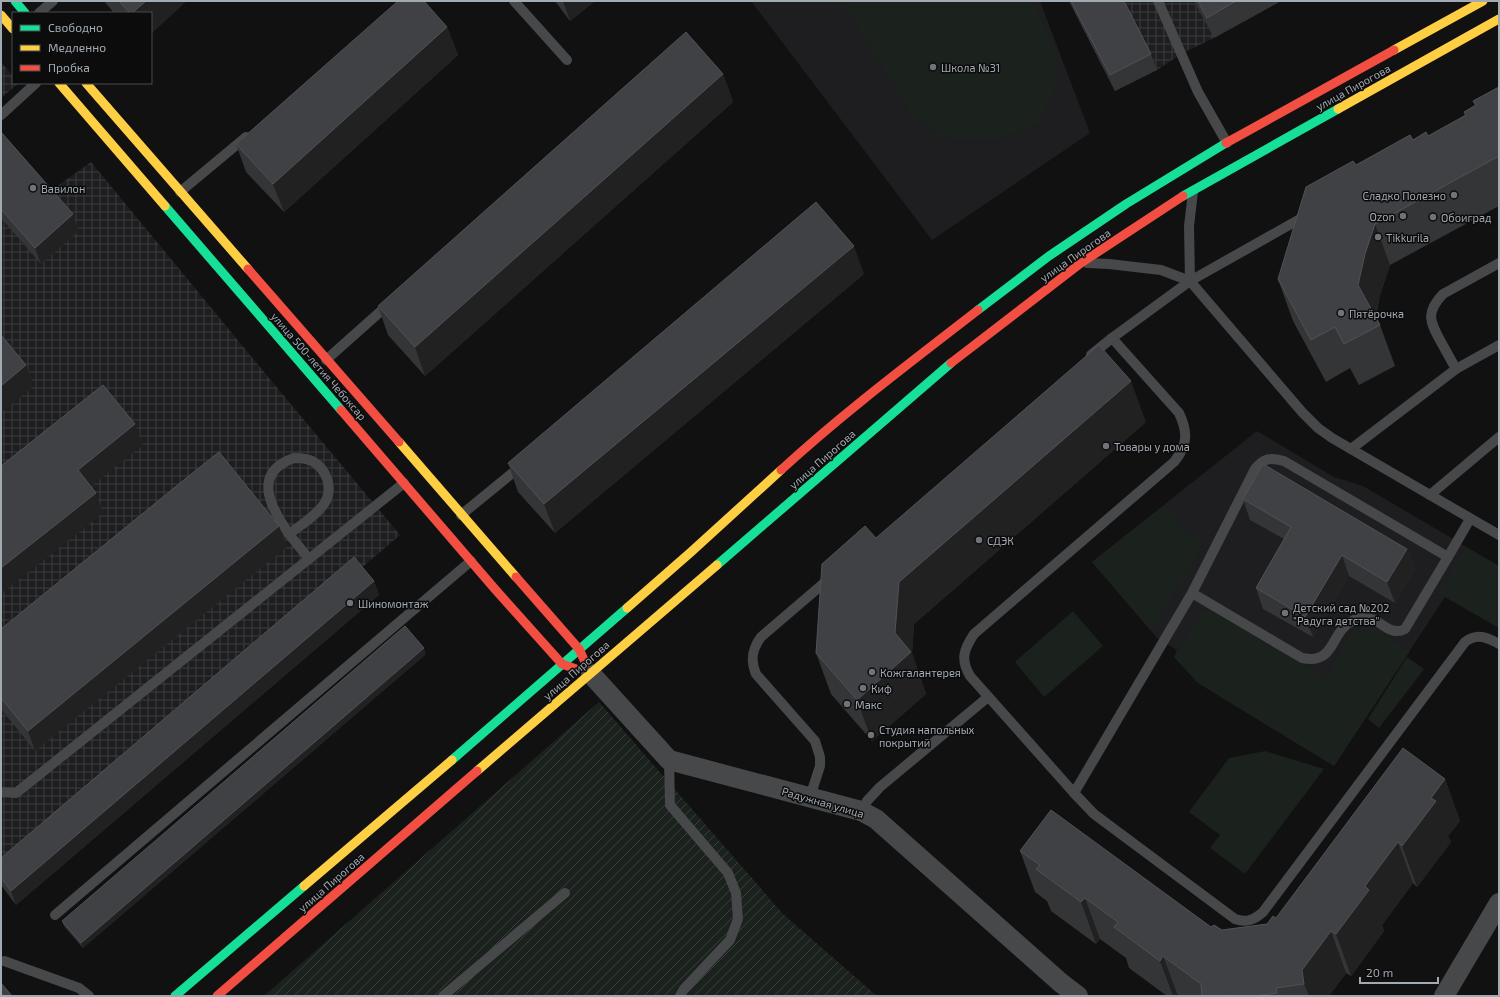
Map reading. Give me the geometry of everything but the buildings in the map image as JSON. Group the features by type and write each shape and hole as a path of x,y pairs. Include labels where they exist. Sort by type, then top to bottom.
{"main road":[{"path":"14,1 24,12"},
{"name":"улица Пирогова","path":"218,996 670,604 962,355 1126,204 1188,180 1228,144 1483,1"},
{"path":"1,15 12,28"},
{"name":"улица Пирогова","path":"175,996 450,762 691,552 805,448 925,351 1188,180 1499,19"},
{"name":"улица 500-летия Чебоксар","path":"60,84 172,199 412,476 461,515 579,649 591,674"},
{"name":"улица 500-летия Чебоксар","path":"87,84 172,199 412,476 471,561 562,664"},
{"path":"562,664 591,674"}],"street":[{"path":"591,674 669,760"},
{"name":"Радужная улица","path":"669,760 861,811 882,824 1055,978 1078,996"},
{"path":"1444,996 1499,903"}],"lane":[{"path":"40,12 53,1"},
{"path":"514,1 567,60"},
{"path":"1158,1 1198,92 1228,144"},
{"path":"1,115 35,84"},
{"path":"172,199 252,131"},
{"path":"1188,180 1190,281"},
{"path":"1082,364 1112,338 1190,281 1314,212"},
{"path":"1073,254 1116,264 1161,270 1190,281 1310,421 1324,433 1499,535"},
{"path":"1456,369 1431,324 1433,307 1436,301 1443,294 1499,263"},
{"path":"318,367 396,298"},
{"path":"1112,338 1178,413 1185,427 1183,448 1174,462 974,634 964,653 965,665 970,676 1074,793 1101,820 1235,919 1242,922 1257,918 1465,642 1470,638 1482,636 1499,644"},
{"path":"1351,448 1456,369 1499,345"},
{"path":"1430,495 1499,437"},
{"path":"290,534 320,510 326,502 328,493 326,474 312,461 303,458 294,458 280,465 270,477 267,488 271,503 278,518 290,534 309,559"},
{"path":"461,515 530,458"},
{"path":"1074,793 1192,594 1255,469 1266,459 1274,458 1284,461 1448,557"},
{"path":"1,792 16,793 412,476"},
{"path":"1192,594 1302,658 1310,660 1317,659 1328,653 1346,624 1361,617 1369,617 1391,630 1396,631 1405,628 1470,519"},
{"path":"55,915 471,561"},
{"path":"810,797 820,766 818,749 815,741 756,674 753,666 753,651 756,643 761,637 839,570"},
{"path":"861,811 867,801 880,787 988,697"},
{"path":"669,760 670,805 728,873 736,893 738,919 730,940 684,989 680,996"},
{"path":"443,996 565,893"},
{"path":"4,961 79,988 89,996"}],"shaded area":[{"name":"Школа №31","path":"751,1 1040,1 1090,133 932,240"},
{"path":"842,1 1033,1 1057,51 1056,87 1040,123 999,139 948,140 911,115"},
{"path":"1069,1 1281,1 1214,38 1181,54 1157,70 1115,91"},
{"path":"1,62 12,75 12,84 18,84 1,98"},
{"path":"1,138 49,192 91,162 400,535 1,875"},
{"name":"Детский сад №202 \"Радуга детства\"","path":"1257,431 1334,477 1363,486 1499,566 1499,628 1445,597 1334,766 1198,683 1174,657 1177,650 1158,639 1092,562"},
{"path":"1164,505 1188,532 1204,542 1152,632 1092,562"},
{"path":"1466,547 1499,566 1499,628 1438,593"},
{"path":"1073,611 1103,646 1044,697 1015,662"},
{"path":"1213,611 1326,678 1339,653 1351,635 1358,629 1365,626 1378,630 1410,651 1334,766 1198,683 1174,657 1201,612"},
{"path":"1407,657 1424,669 1379,728 1368,719"},
{"path":"599,702 783,914 877,996 264,996"},
{"path":"1265,751 1324,769 1245,874 1210,848 1220,835 1189,812 1229,758"}],"traffic: fast":[{"path":"15,1 24,12"},
{"path":"1183,196 1338,109"},
{"path":"978,310 1049,256 1126,204 1226,143"},
{"path":"165,206 341,410"},
{"path":"717,565 951,363"},
{"path":"452,760 627,608"},
{"path":"175,996 304,886"}],"traffic: slow":[{"path":"1394,50 1483,1"},
{"path":"1,15 12,28"},
{"path":"1338,109 1499,19"},
{"path":"60,84 165,206"},
{"path":"87,84 248,269"},
{"path":"399,442 516,577"},
{"path":"627,608 781,470"},
{"path":"477,771 717,565"},
{"path":"304,886 452,760"}],"traffic: jam":[{"path":"1226,143 1394,50"},
{"path":"951,363 1081,263 1183,196"},
{"path":"248,269 399,442"},
{"path":"781,470 853,408 978,310"},
{"path":"341,410 494,588 562,664 576,669"},
{"path":"516,577 579,649 585,662"},
{"path":"217,996 477,771"}],"place":[{"name":"Школа №31","path":"933,67"},
{"name":"Вавилон","path":"33,188"},
{"name":"Сладко Полезно","path":"1454,195"},
{"name":"Ozon","path":"1403,216"},
{"name":"Обоиград","path":"1433,217"},
{"name":"Tikkurila","path":"1378,237"},
{"name":"Пятёрочка","path":"1341,313"},
{"name":"Товары у дома","path":"1106,446"},
{"name":"СДЭК","path":"979,540"},
{"name":"Шиномонтаж","path":"350,603"},
{"name":"Детский сад №202 \"Радуга детства\"","path":"1285,613"},
{"name":"Кожгалантерея","path":"872,672"},
{"name":"Киф","path":"863,688"},
{"name":"Макс","path":"847,704"},
{"name":"Студия напольных покрытий","path":"871,735"}]}
